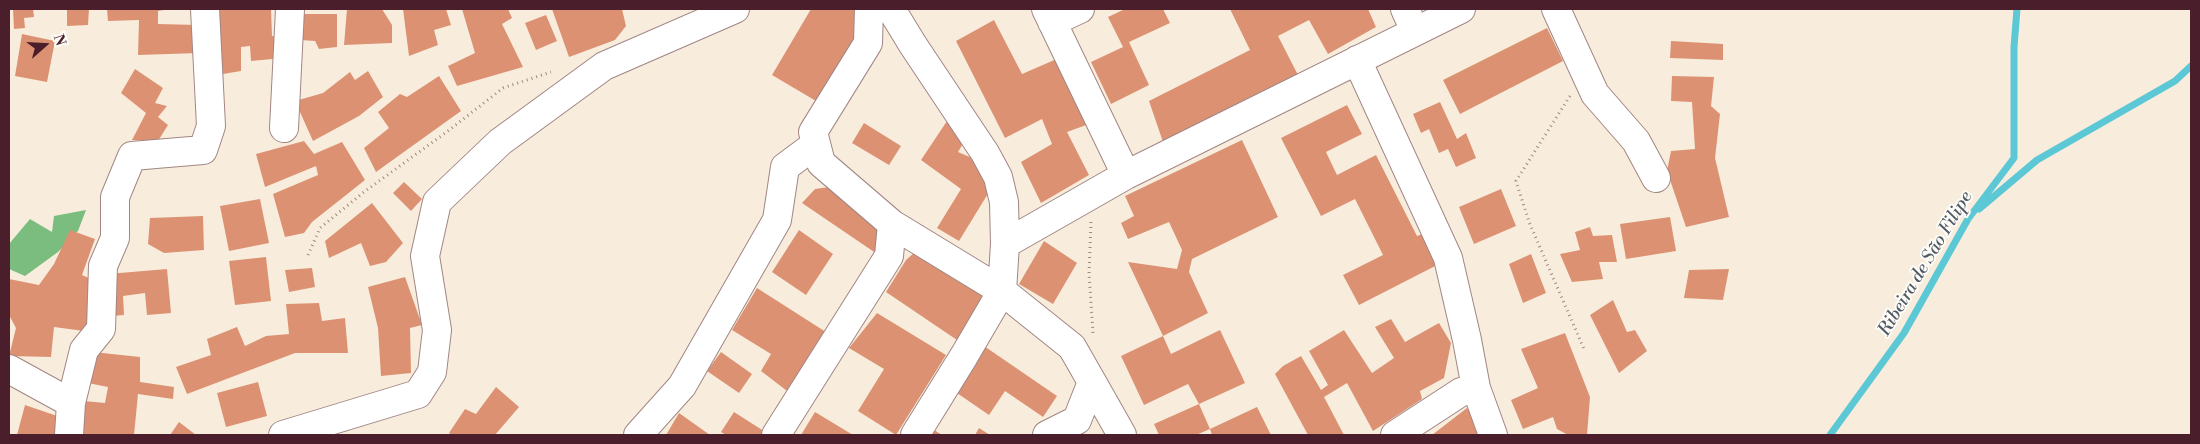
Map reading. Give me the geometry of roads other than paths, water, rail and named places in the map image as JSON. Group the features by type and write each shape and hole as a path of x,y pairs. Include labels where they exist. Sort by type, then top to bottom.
{"street":[{"path":"69,435 71,403 84,350 101,329 103,266 115,238 115,197 132,156 204,150 211,126 205,9"},
{"path":"284,128 290,9"},
{"path":"283,435 418,394 432,372 437,330 425,256 437,202 500,142 604,66 735,9"},
{"path":"869,9 868,43 813,132 821,163 892,224 1002,291 1072,347 1122,435"},
{"path":"892,9 913,45 985,153 998,177 1004,202 1005,244 1002,291 915,435"},
{"path":"1080,9 1049,16 1126,175"},
{"path":"1005,244 1126,175 1357,60 1410,20 1461,9"},
{"path":"1556,9 1595,94 1636,141 1656,178"},
{"path":"1357,60 1448,258 1476,388 1492,435"},
{"path":"638,435 682,386 777,220 785,167 816,144"},
{"path":"776,435 889,256 892,224"},
{"path":"9,368 71,403"},
{"path":"1047,435 1077,420 1092,382"},
{"path":"1395,435 1462,392 1476,388"}],"waterway":[{"name":"Ribeira de São Filipe","path":"1830,435 1904,333 1968,219 2014,158 2014,47 2017,9"},
{"path":"1979,209 2037,160 2175,81 2191,66"}]}
